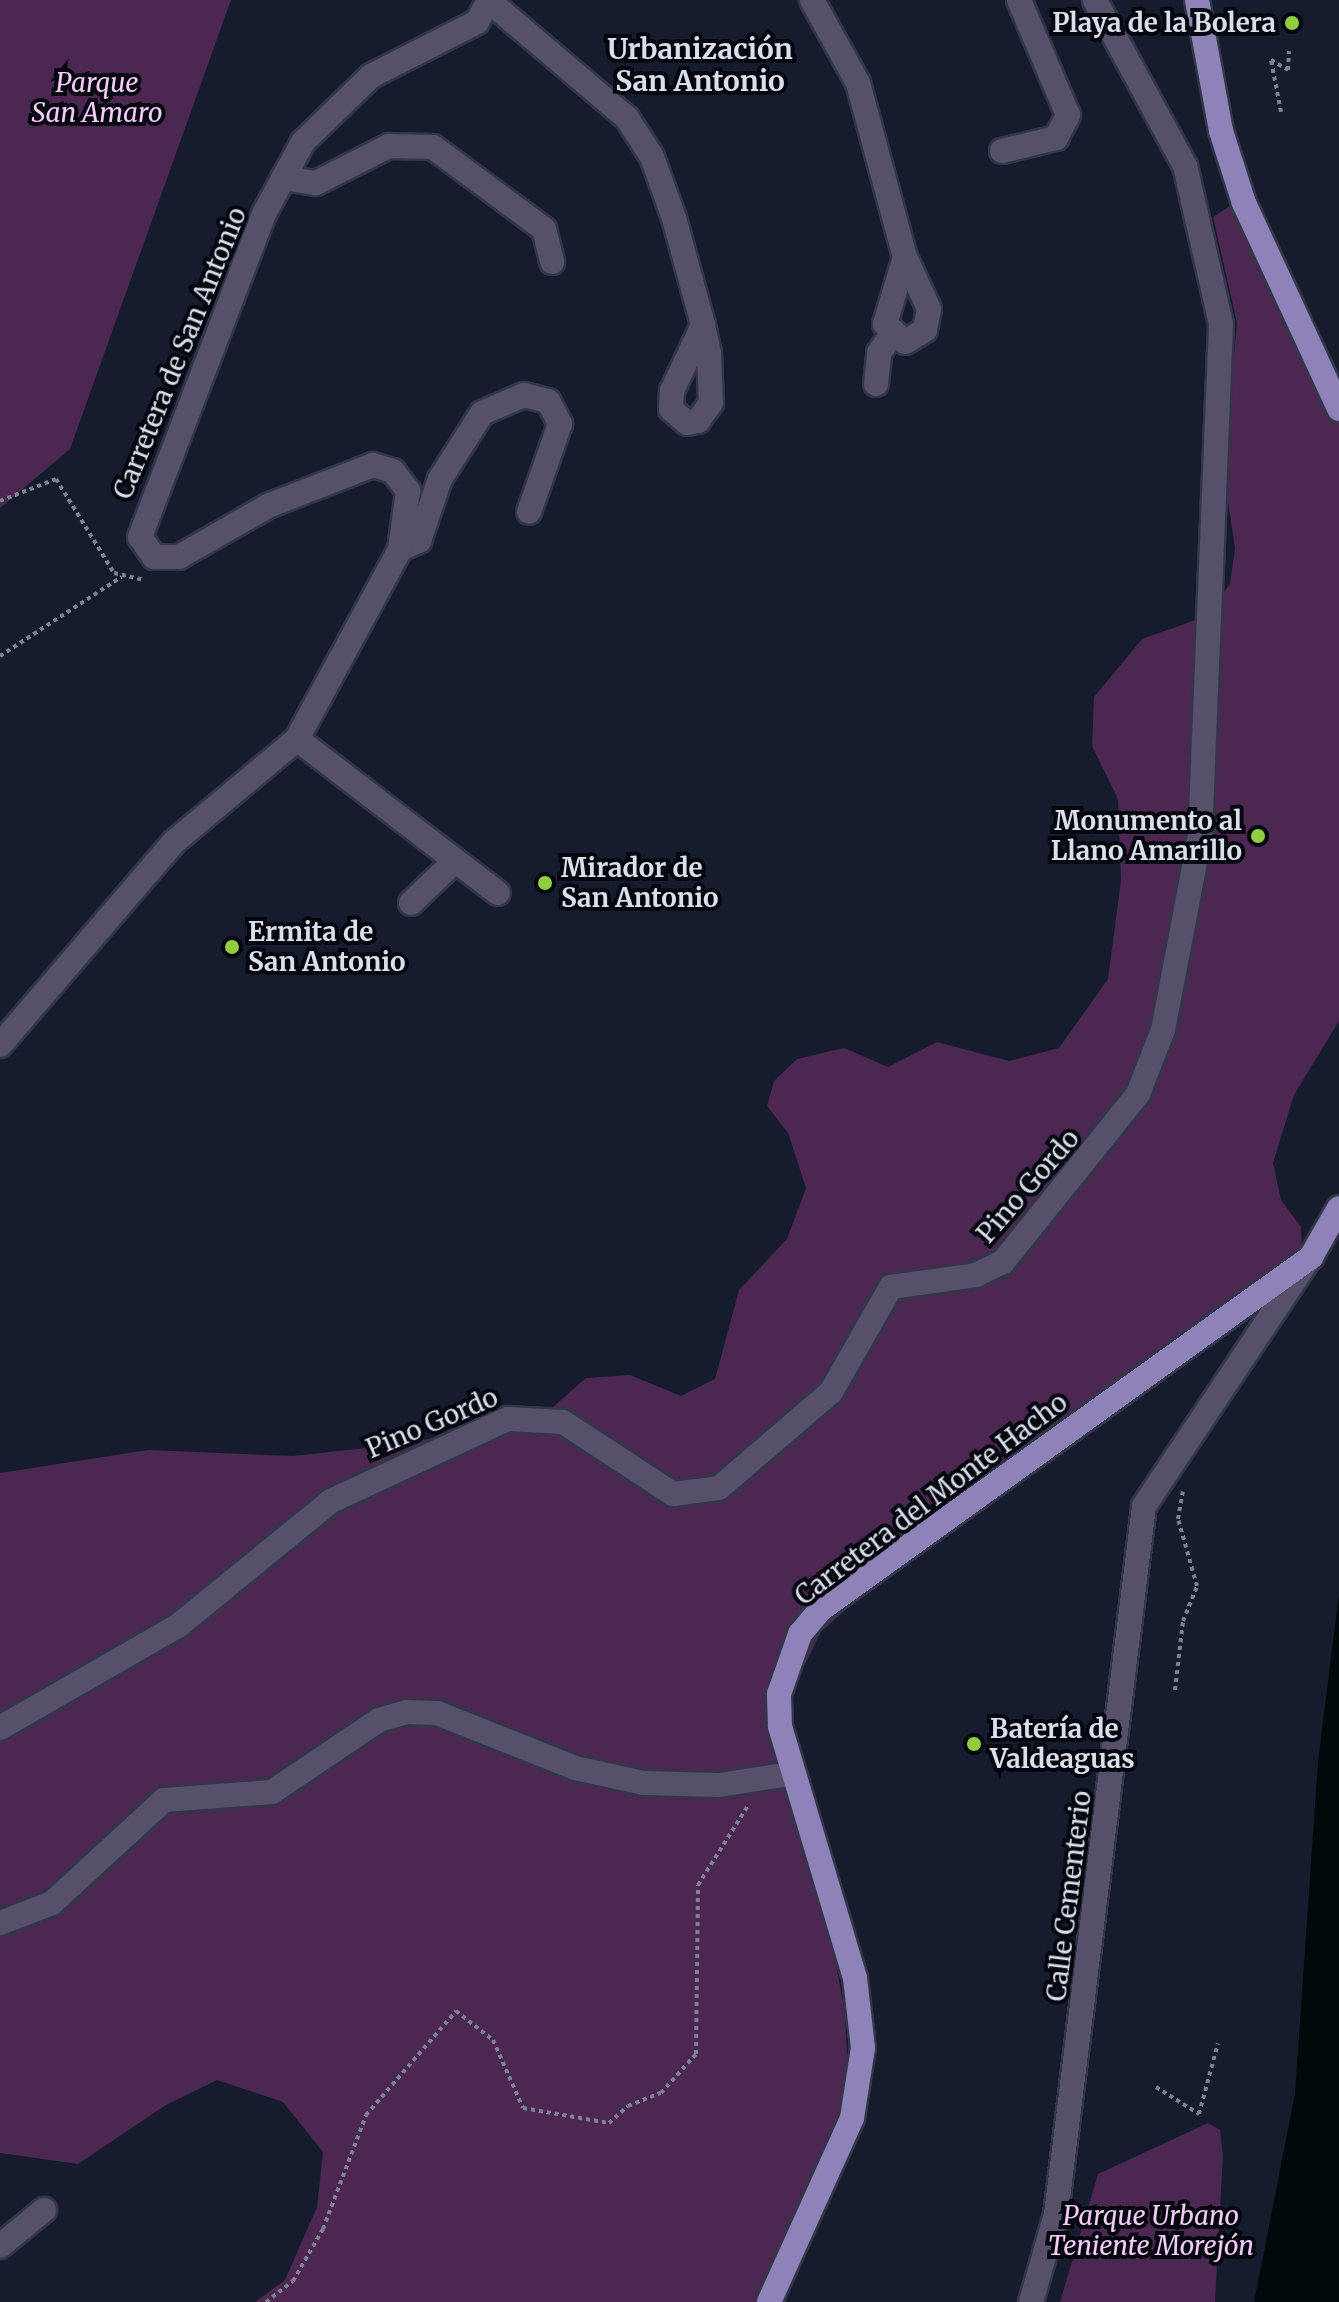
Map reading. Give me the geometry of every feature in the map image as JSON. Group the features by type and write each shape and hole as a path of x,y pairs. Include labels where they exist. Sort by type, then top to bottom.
{"main road":[{"path":"1197,0 1221,131 1244,203 1339,409"},
{"name":"Carretera del Monte Hacho","path":"769,2302 844,2140 863,2048 855,1978 778,1776 779,1694 800,1634 820,1610 1311,1257 1339,1208"}],"street":[{"path":"489,0 641,137 674,218 703,325"},
{"name":"Carretera de San Antonio","path":"0,1045 174,842 297,739 400,549 408,491 393,471 373,465 268,506 179,557 154,557 142,545 155,489 283,178 303,142 371,76 477,22 489,0"},
{"path":"812,0 858,83 905,257 927,302 929,323 915,340 891,336"},
{"path":"1002,151 1056,138 1068,115 1019,0"},
{"name":"Pino Gordo","path":"0,1728 179,1625 331,1501 508,1419 563,1422 673,1494 719,1488 831,1392 891,1287 976,1275 1003,1262 1138,1094 1166,1015 1200,836 1221,324 1185,166 1095,0"},
{"path":"283,178 316,183 389,146 433,147 544,229 552,262"},
{"path":"891,336 885,324 905,257"},
{"path":"876,384 879,353 891,336"},
{"path":"400,549 419,541 440,479 482,413 524,395 548,401 560,424 529,512"},
{"path":"297,739 498,893"},
{"path":"411,903 455,861"},
{"name":"Calle Cementerio","path":"1031,2302 1056,2214 1144,1506 1311,1257"},
{"path":"0,1923 52,1903 164,1800 272,1792 379,1720 407,1712 437,1713 575,1768 644,1783 778,1776"},
{"path":"0,2246 44,2210"}],"path":[{"path":"1281,112 1271,60 1288,70 1289,51"},
{"path":"0,656 121,577"},
{"path":"1175,1690 1183,1621 1197,1586 1178,1519 1186,1479"},
{"path":"266,2302 293,2281 323,2229 366,2115 456,2011 493,2040 523,2108 609,2123 661,2093 696,2054 698,1885 778,1776"},
{"path":"1156,2087 1199,2114 1218,2043"}],"green space":[{"name":"Parque San Amaro","path":"0,0 231,0 70,449 0,508"},
{"path":"1230,206 1252,210 1339,418 1339,1021 1294,1095 1273,1163 1281,1200 1301,1227 1302,1253 1253,1315 876,1582 821,1632 793,1688 791,1728 845,2012 849,2099 757,2302 255,2302 285,2280 317,2207 323,2152 283,2102 217,2080 166,2105 78,2164 0,2153 0,1473 148,1450 293,1456 412,1443 553,1407 586,1378 630,1375 681,1396 715,1379 739,1290 787,1239 806,1188 788,1133 767,1106 774,1081 797,1059 844,1048 888,1067 937,1042 1009,1061 1059,1048 1108,979 1121,880 1118,799 1092,746 1094,697 1142,639 1204,617 1230,584 1235,548 1223,469 1237,323 1213,217"},
{"name":"Parque Urbano Teniente Morejón","path":"1208,2123 1220,2130 1223,2155 1215,2302 1060,2302 1098,2174"}],"shaded area":[{"path":"1339,1594 1339,2302 1254,2302 1295,2094 1318,1762"}],"place":[{"name":"Playa de la Bolera","path":"1292,23"},
{"name":"Monumento al Llano Amarillo","path":"1258,836"},
{"name":"Mirador de San Antonio","path":"545,883"},
{"name":"Ermita de San Antonio","path":"232,947"},
{"name":"Batería de Valdeaguas","path":"974,1744"}],"district":[{"name":"Urbanización San Antonio","path":"700,65"}]}
